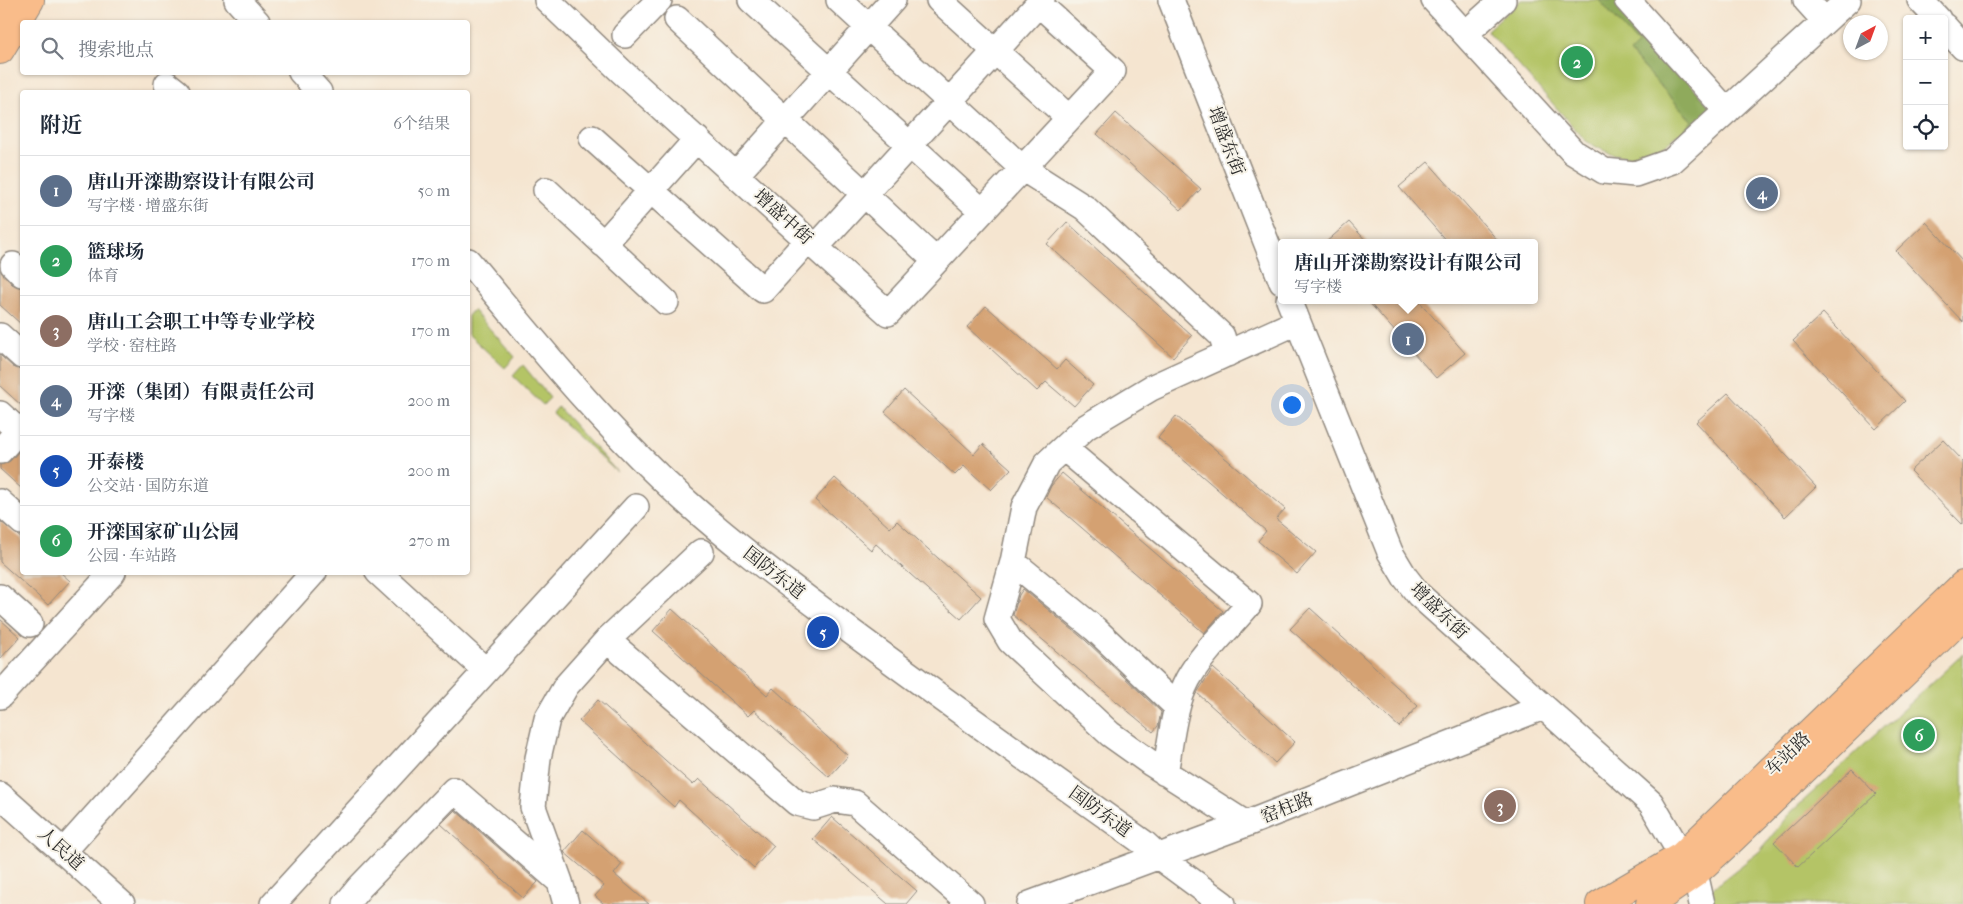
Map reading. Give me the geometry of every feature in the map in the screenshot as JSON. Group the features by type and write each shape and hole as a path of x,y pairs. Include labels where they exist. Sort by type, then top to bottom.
{"main road":[{"path":"0,12 6,0"},
{"path":"0,50 30,0"},
{"name":"车站路","path":"1650,904 1963,585"},
{"name":"车站路","path":"1600,904 1689,865 1963,616"}],"street":[{"path":"237,0 255,20"},
{"name":"增盛中街","path":"547,0 812,243 865,194 1041,2"},
{"path":"625,36 659,0"},
{"path":"751,0 982,211"},
{"path":"839,0 1022,168 1085,208 1222,336 1227,354"},
{"path":"736,175 893,0"},
{"path":"939,0 1069,118"},
{"name":"增盛东街","path":"1171,0 1278,272"},
{"path":"1434,0 1573,152 1604,171 1635,174 1672,161 1848,0"},
{"path":"1465,34 1503,0"},
{"path":"1627,0 1728,111"},
{"path":"1806,0 1825,21"},
{"path":"1920,0 1934,15"},
{"path":"592,138 764,290 812,243 888,313 1113,70 1041,2"},
{"path":"677,19 936,260"},
{"path":"1948,30 1963,47"},
{"path":"304,75 317,90"},
{"path":"603,244 697,139"},
{"path":"546,190 666,302"},
{"name":"国防东道","path":"470,263 566,379 645,464 690,506 763,566 922,684 1144,843 1158,856 1223,904"},
{"path":"1246,824 1165,773 1110,734 1010,641 997,619 1013,562 1024,507 1047,463 1086,427 1152,388 1227,354 1293,311"},
{"name":"增盛东街","path":"1293,311 1390,552 1404,577 1419,595 1652,804 1689,865 1702,904"},
{"path":"0,336 20,354"},
{"path":"0,414 20,430"},
{"path":"0,451 20,432"},
{"path":"1064,448 1249,604 1202,658 1188,680 1177,707 1165,773"},
{"path":"0,502 20,520"},
{"path":"274,904 636,507"},
{"path":"563,893 533,807 538,758 547,719 566,686 607,640 701,552"},
{"path":"1013,562 1095,628 1177,707"},
{"path":"0,696 111,575"},
{"path":"63,852 311,575"},
{"path":"381,575 486,671"},
{"path":"0,597 30,624"},
{"path":"607,640 797,803 813,807 835,800 855,803 971,904"},
{"name":"窑柱路","path":"1030,904 1246,824 1543,707"},
{"path":"346,904 359,888 454,790 563,893"},
{"name":"人民道","path":"0,795 122,904"}],"green space":[{"path":"1521,0 1599,0 1638,44 1630,52 1692,121 1667,143 1655,151 1643,155 1617,155 1602,150 1586,141 1487,30"},
{"path":"1599,0 1620,0 1713,110 1696,130 1682,131 1692,121 1630,52 1638,44"},
{"path":"473,310 515,357 505,368 470,336 470,314"},
{"path":"523,365 550,398 543,405 513,376"},
{"path":"558,407 617,472 553,413"},
{"path":"1963,654 1963,904 1692,904 1760,851 1788,815"}],"building":[{"path":"1116,113 1201,189 1181,210 1097,134"},
{"path":"1428,162 1496,239 1444,239 1399,187"},
{"path":"1067,222 1192,336 1173,357 1047,244"},
{"path":"1349,222 1364,239 1330,239"},
{"path":"1926,222 1963,262 1963,322 1896,251"},
{"path":"0,270 12,284 20,287 20,323 0,305"},
{"path":"1371,304 1422,304 1465,353 1436,378"},
{"path":"986,306 1057,369 1065,360 1093,385 1074,406 1046,382 1037,391 967,327"},
{"path":"1823,313 1905,401 1876,429 1793,341"},
{"path":"0,355 13,367 20,369 20,404 0,386"},
{"path":"904,390 974,454 983,444 1011,469 991,490 964,466 955,475 885,412"},
{"path":"1728,393 1816,487 1785,517 1696,422"},
{"path":"1176,416 1285,509 1276,519 1316,552 1297,574 1258,541 1266,531 1158,438"},
{"path":"1943,440 1963,461 1963,525 1910,471"},
{"path":"20,450 20,487 0,469 0,465 10,461"},
{"path":"1062,473 1223,611 1204,633 1046,497 1051,486"},
{"path":"835,478 890,528 897,521 981,597 961,619 876,544 871,550 815,500"},
{"path":"0,521 20,537 20,575 63,575 70,581 48,605 0,562"},
{"path":"1023,589 1085,640 1161,712 1158,726 1153,732 1013,615 1019,595"},
{"path":"1310,608 1418,706 1399,727 1290,629"},
{"path":"672,609 767,695 773,688 848,756 829,777 754,710 748,716 653,631"},
{"path":"0,619 20,637 0,659"},
{"path":"1213,668 1295,742 1275,763 1197,693"},
{"path":"598,700 693,785 699,779 774,846 754,868 679,800 674,807 579,721"},
{"path":"1852,769 1876,794 1798,867 1774,842"},
{"path":"455,810 538,882 523,898 441,824"},
{"path":"832,817 917,891 906,904 888,904 813,839"},
{"path":"583,830 622,864 614,874 649,904 604,904 595,896 604,886 564,852"}],"place":[{"name":"篮球场","path":"1577,62"},
{"name":"开滦（集团）有限责任公司","path":"1762,193"},
{"name":"唐山开滦勘察设计有限公司","path":"1408,339"},
{"name":"开泰楼","path":"823,632"},
{"name":"开滦国家矿山公园","path":"1919,735"},
{"name":"唐山工会职工中等专业学校","path":"1500,806"}]}
